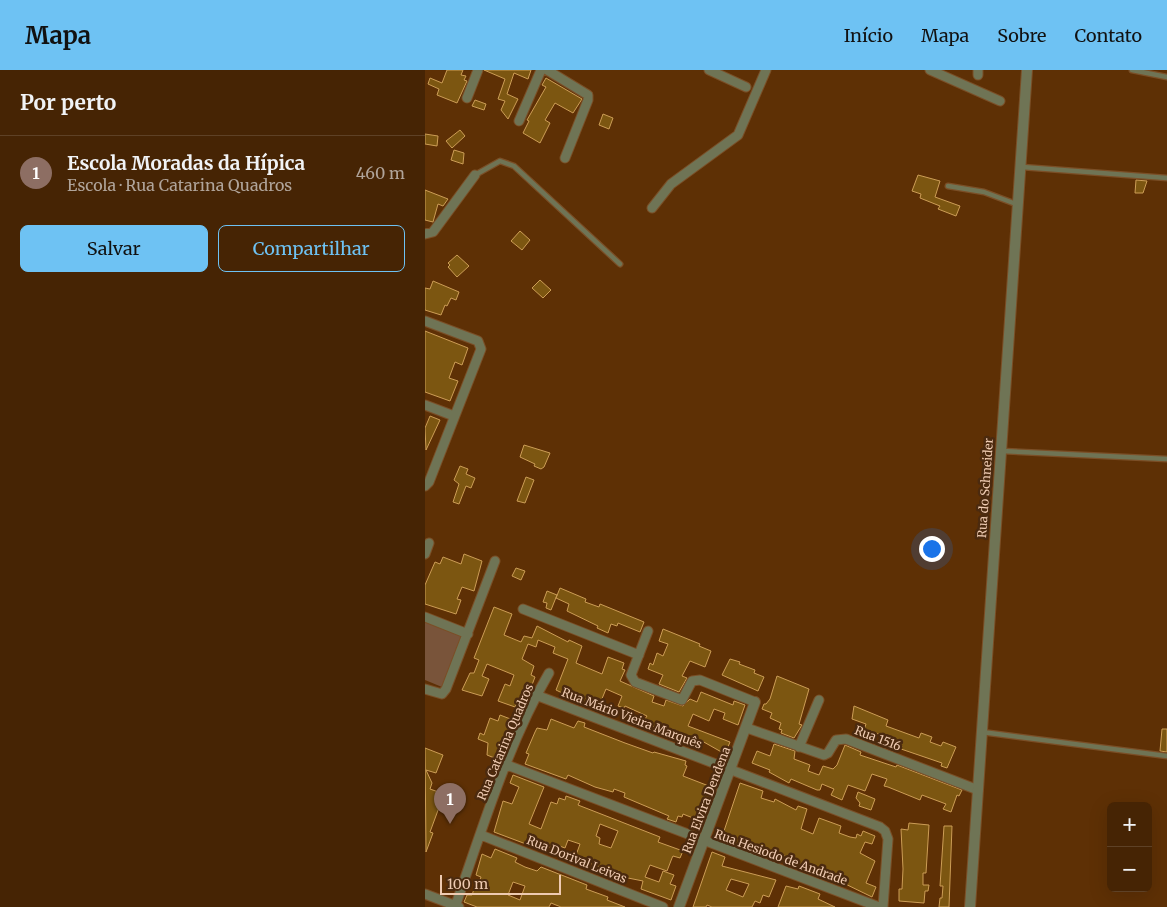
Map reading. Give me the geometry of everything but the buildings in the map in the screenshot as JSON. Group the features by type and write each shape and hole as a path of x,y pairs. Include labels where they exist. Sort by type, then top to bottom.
{"street":[{"path":"467,98 478,70"},
{"path":"519,121 541,70"},
{"path":"547,70 588,95 588,100 565,158"},
{"path":"709,70 746,88"},
{"path":"652,208 671,184 738,135 766,70"},
{"path":"930,70 1000,101"},
{"name":"Rua do Schneider","path":"970,907 1027,70"},
{"path":"425,234 433,232 475,174"},
{"path":"425,321 481,345 426,486"},
{"path":"425,405 454,416"},
{"path":"425,554 429,543"},
{"path":"425,689 442,694 446,690 495,561"},
{"path":"523,609 639,654"},
{"path":"425,617 467,634"},
{"path":"648,631 631,675 635,682 682,700 692,682 696,680 755,702"},
{"name":"Rua Catarina Quadros","path":"456,907 507,765 536,695 549,673"},
{"name":"Rua Mário Vieira Marquês","path":"536,695 885,831 888,839 883,907"},
{"path":"799,747 819,700"},
{"name":"Rua Elvira Dendena","path":"679,907 747,728 755,702"},
{"name":"Rua 1516","path":"747,728 824,756 836,740 846,739 978,790"},
{"name":"Rua Hesiodo de Andrade","path":"507,765 703,842 879,907"},
{"name":"Rua Dorival Leivas","path":"481,835 663,907"},
{"path":"425,894 456,907"}],"lane":[{"path":"1132,70 1167,77"},
{"path":"475,174 500,161 514,166 620,264"},
{"path":"1020,167 1167,178"},
{"path":"948,186 984,192 1018,204"},
{"path":"1000,451 1167,459"},
{"path":"982,732 1167,756"}],"shaded area":[{"path":"425,620 463,635 442,687 425,680"}],"place":[{"name":"Escola Moradas da Hípica","path":"450,824"}]}
